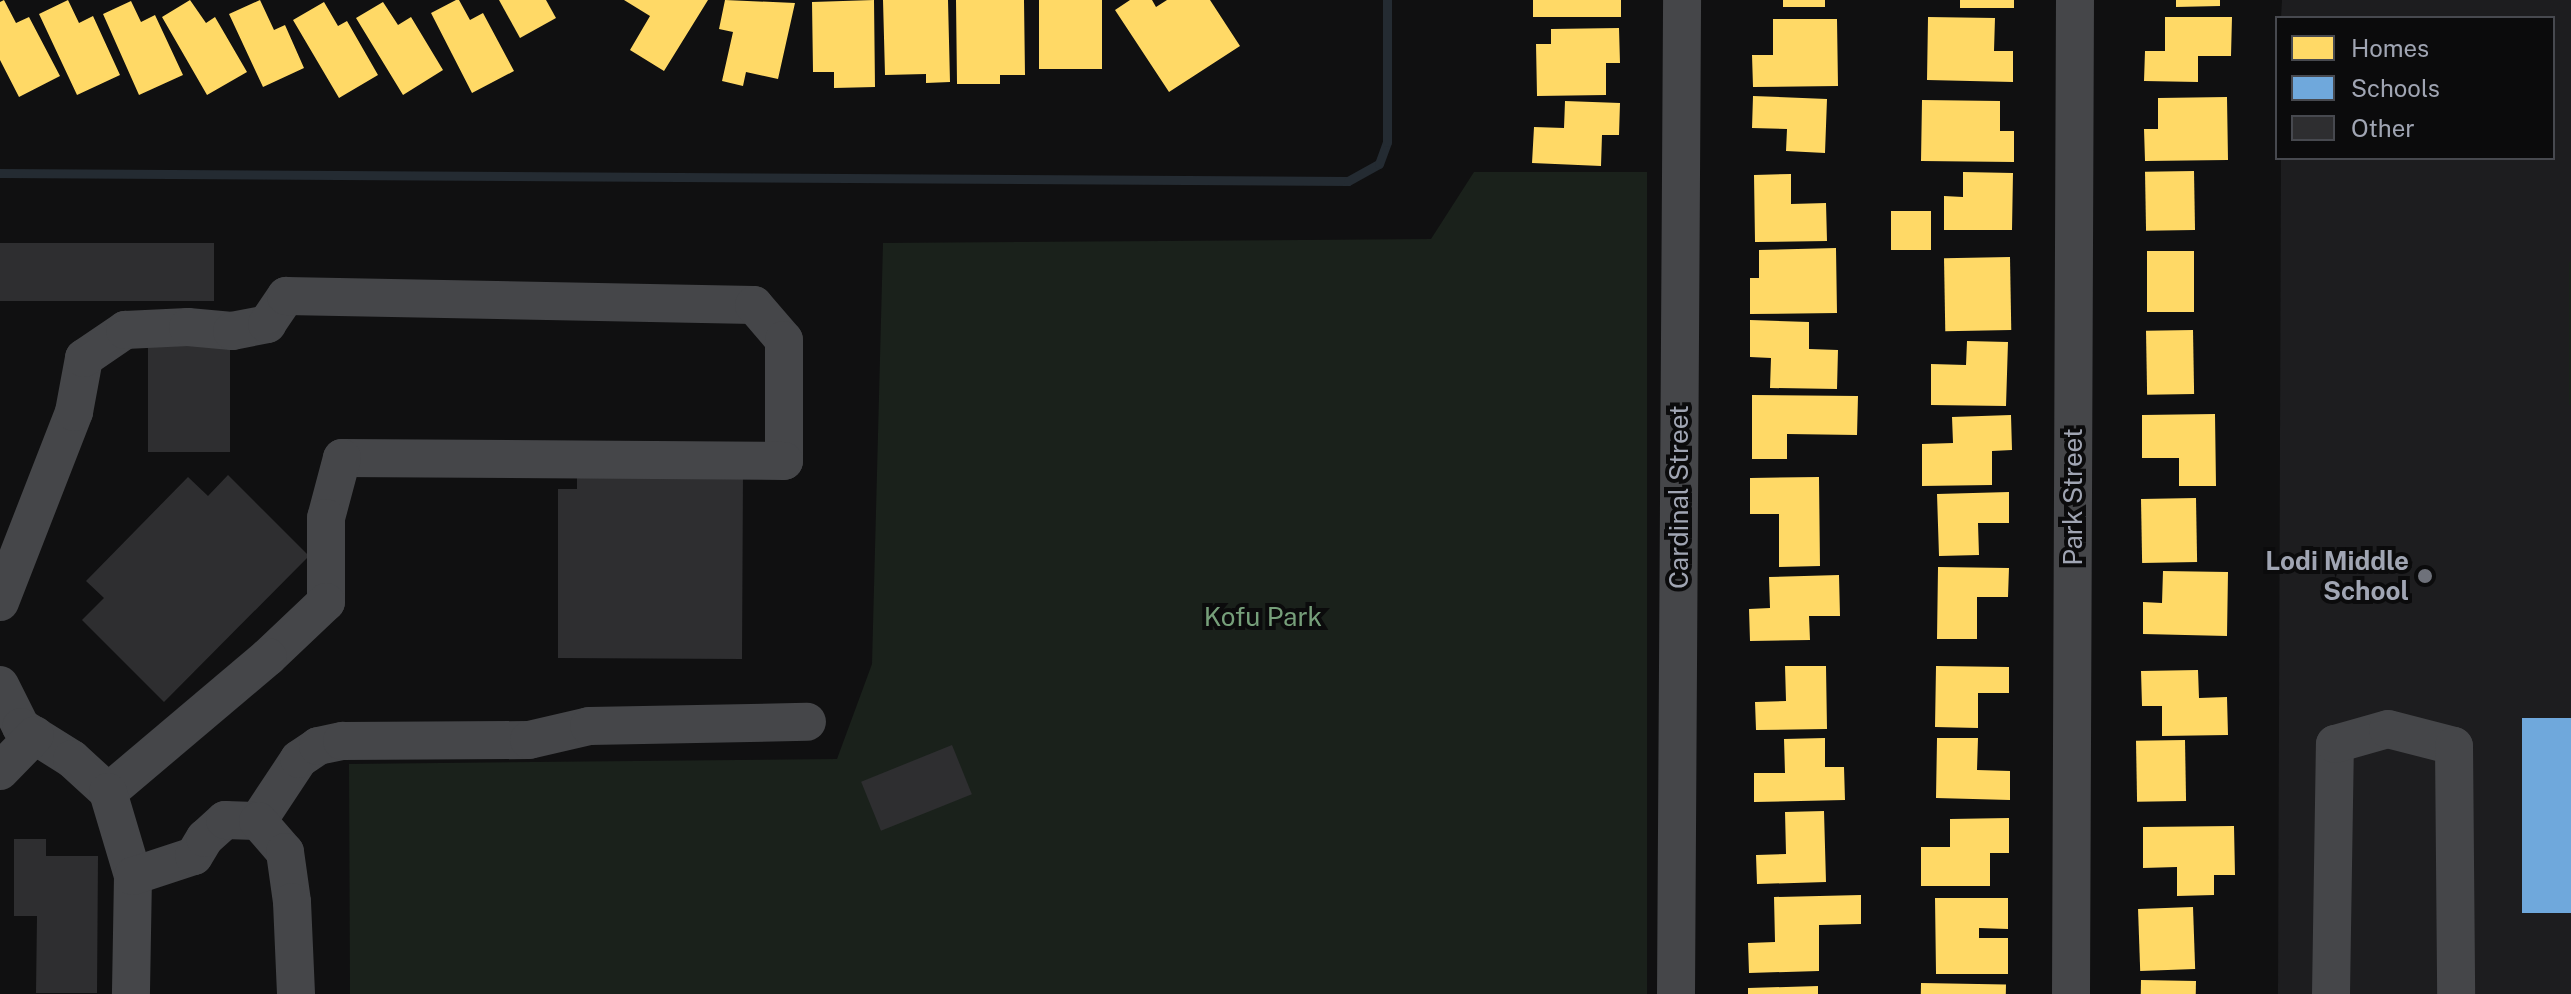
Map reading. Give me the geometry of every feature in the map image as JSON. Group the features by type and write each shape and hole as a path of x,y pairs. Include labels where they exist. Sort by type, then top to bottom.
{"street":[{"name":"Cardinal Street","path":"1676,994 1682,0"},
{"name":"Park Street","path":"2071,994 2075,0"},
{"path":"0,602 74,412 84,358 125,330 188,327 232,331 267,324 286,296 754,305 784,340 784,461 342,458 326,518 326,602 268,657 108,792"},
{"path":"0,685 21,727 72,759 108,792 133,876 131,994"},
{"path":"258,821 299,759 318,746 342,741 529,740 589,726 807,722"},
{"path":"2331,994 2335,744 2388,729 2454,746 2456,994"},
{"path":"0,771 35,735"},
{"path":"133,876 194,856 205,838 225,820 258,821 285,852 292,902 296,994"}],"shaded area":[{"name":"Lodi Middle School","path":"2282,0 2571,0 2571,994 2278,994 2281,160 2555,160 2555,16 2281,16"}],"green space":[{"name":"Kofu Park","path":"1474,172 1647,172 1647,994 350,994 349,764 837,759 872,664 883,243 1431,239"},
{"path":"2571,262 2571,405 2569,405"}],"building: Homes":[{"path":"4,0 16,23 29,17 60,76 19,97 0,60 0,2"},
{"path":"68,0 79,23 93,16 120,75 77,95 39,14"},
{"path":"190,0 206,23 215,17 247,72 207,95 162,17"},
{"path":"260,0 274,30 285,25 304,68 263,87 229,14"},
{"path":"459,0 470,20 483,13 514,71 472,93 431,13"},
{"path":"499,0 546,0 556,18 520,38"},
{"path":"624,0 708,0 664,71 630,50 650,16"},
{"path":"725,0 795,3 778,79 746,72 743,86 722,81 733,32 719,29"},
{"path":"874,0 875,87 834,88 834,72 813,72 812,2"},
{"path":"883,0 948,0 950,82 926,83 926,74 885,75"},
{"path":"956,0 1024,0 1025,75 1000,75 1000,84 957,84"},
{"path":"1039,0 1102,0 1102,69 1039,69"},
{"path":"1130,0 1152,0 1156,7 1167,0 1210,0 1240,46 1169,92 1115,10"},
{"path":"1533,0 1621,0 1621,17 1533,17"},
{"path":"1783,0 1825,0 1825,7 1783,7"},
{"path":"1960,0 2014,0 2014,8 1960,8"},
{"path":"2176,0 2220,0 2220,6 2176,7"},
{"path":"131,1 141,22 155,15 183,75 139,95 103,14"},
{"path":"324,2 338,26 347,21 378,75 339,98 293,20"},
{"path":"383,2 398,25 411,17 443,70 403,95 356,18"},
{"path":"1928,17 1995,18 1994,51 2013,51 2013,82 1927,80"},
{"path":"2165,17 2232,17 2231,56 2198,56 2198,82 2144,81 2145,51 2165,51"},
{"path":"1773,19 1837,19 1838,86 1753,87 1752,55 1773,55"},
{"path":"1619,28 1620,63 1606,63 1606,95 1537,96 1536,44 1551,44 1551,29"},
{"path":"1753,96 1827,99 1825,153 1786,151 1787,129 1752,128"},
{"path":"2227,97 2228,160 2145,161 2144,129 2158,129 2158,98"},
{"path":"1922,100 2000,101 2000,131 2014,131 2014,162 1921,161"},
{"path":"1565,101 1620,103 1619,135 1602,135 1601,166 1532,163 1534,127 1564,128"},
{"path":"2194,171 2195,230 2146,231 2145,172"},
{"path":"1963,172 2013,173 2012,230 1944,230 1944,196 1963,197"},
{"path":"1791,174 1791,204 1826,203 1827,241 1755,242 1754,175"},
{"path":"1891,211 1931,211 1931,250 1891,250"},
{"path":"1836,248 1837,313 1750,314 1750,278 1759,278 1759,250"},
{"path":"2147,251 2194,251 2194,312 2147,312"},
{"path":"2010,257 2011,330 1945,331 1944,258"},
{"path":"1750,320 1809,322 1809,349 1838,350 1837,389 1770,388 1771,358 1750,357"},
{"path":"2193,330 2194,394 2147,395 2146,331"},
{"path":"1967,341 2008,342 2006,406 1931,405 1931,364 1966,365"},
{"path":"1752,395 1858,396 1857,435 1787,434 1787,459 1752,459"},
{"path":"2215,414 2216,486 2179,486 2179,458 2142,458 2142,415"},
{"path":"2011,415 2012,450 1992,451 1992,485 1922,486 1922,444 1953,443 1952,417"},
{"path":"1819,477 1820,566 1779,567 1779,514 1750,514 1750,478"},
{"path":"2009,492 2009,523 1978,523 1979,555 1939,556 1937,494"},
{"path":"2196,498 2197,562 2142,563 2141,499"},
{"path":"1938,567 2009,568 2008,597 1977,597 1977,639 1937,639"},
{"path":"2163,571 2228,572 2227,636 2143,634 2143,602 2162,603"},
{"path":"1839,575 1840,616 1809,616 1810,640 1750,641 1749,609 1770,608 1769,577"},
{"path":"1785,666 1826,666 1827,729 1756,730 1755,702 1786,701"},
{"path":"1936,666 2009,667 2009,693 1978,693 1978,728 1935,727"},
{"path":"2198,670 2199,698 2227,697 2228,735 2162,736 2162,706 2142,706 2141,671"},
{"path":"1825,738 1825,767 1844,767 1845,800 1754,802 1754,773 1785,773 1784,739"},
{"path":"1937,738 1978,738 1977,770 2010,771 2010,800 1936,798"},
{"path":"2185,740 2186,801 2137,802 2136,741"},
{"path":"1824,811 1826,882 1757,884 1756,855 1786,854 1785,812"},
{"path":"2009,818 2009,853 1990,853 1990,886 1921,886 1921,847 1950,847 1950,819"},
{"path":"2234,826 2235,875 2214,875 2214,895 2177,896 2177,867 2143,868 2143,827"},
{"path":"1861,895 1861,924 1819,925 1819,971 1749,973 1748,943 1775,942 1774,897"},
{"path":"1935,898 2008,898 2008,929 1979,928 1979,938 2008,938 2008,974 1936,974"},
{"path":"2193,907 2195,969 2140,971 2138,909"},
{"path":"2141,980 2196,981 2196,994 2141,994"},
{"path":"1921,983 2006,984 2006,994 1921,994"},
{"path":"1818,986 1818,994 1748,994 1748,988"}],"building: Schools":[{"path":"2522,718 2571,718 2571,913 2522,913"}],"building: Other":[{"path":"0,243 214,243 214,301 0,301"},
{"path":"148,335 230,335 230,452 148,452"},
{"path":"577,472 743,473 742,659 558,658 558,489 577,489"},
{"path":"228,475 309,556 164,702 82,620 104,598 86,581 188,477 208,496"},
{"path":"952,745 972,794 881,831 861,782"},
{"path":"14,839 46,839 46,856 98,856 97,993 36,993 37,916 14,916"}],"waterway":[{"path":"0,173 1348,181 1379,164 1387,142 1387,0"}],"place":[{"name":"Lodi Middle School","path":"2425,576"}]}
